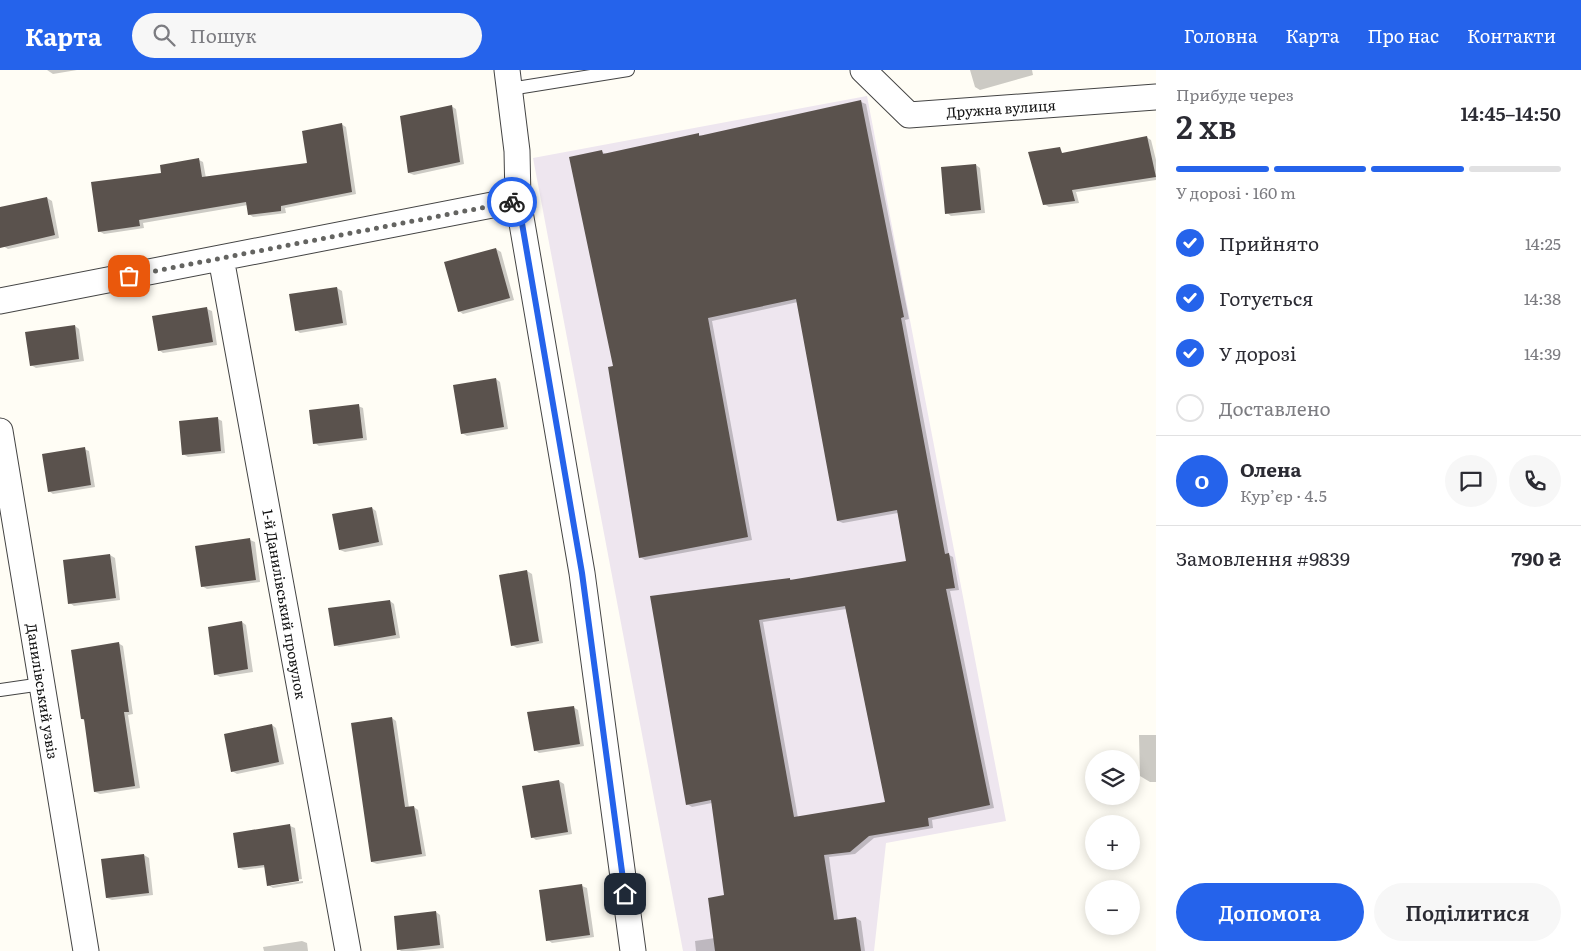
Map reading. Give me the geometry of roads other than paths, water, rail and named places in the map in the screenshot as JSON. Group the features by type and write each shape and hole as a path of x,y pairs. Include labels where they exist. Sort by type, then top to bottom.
{"street":[{"name":"Дружна вулиця","path":"863,70 909,114 1156,97"},
{"path":"508,79 517,150 518,200 582,573 632,951"},
{"path":"0,301 518,200"},
{"name":"1-й Данилівський провулок","path":"221,258 348,951"},
{"name":"Данилівський узвіз","path":"0,431 86,951"}],"lane":[{"path":"508,79 628,70"},
{"path":"0,690 42,684"}]}
